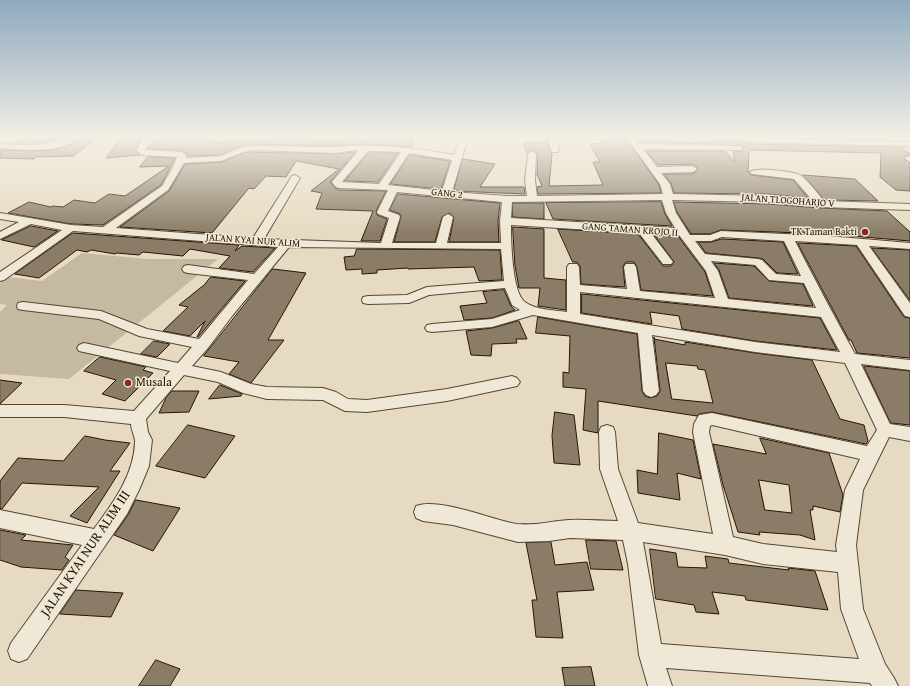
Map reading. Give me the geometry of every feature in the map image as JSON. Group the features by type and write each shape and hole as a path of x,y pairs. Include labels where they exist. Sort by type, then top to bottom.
{"street":[{"path":"106,230 165,188 176,169"},
{"name":"GANG 2","path":"348,169 337,184 345,186 382,187 508,199 532,198"},
{"path":"382,187 394,169"},
{"path":"446,194 454,169"},
{"path":"531,169 530,180 532,198"},
{"path":"655,170 692,169"},
{"path":"655,170 665,184 668,193 666,197 668,205 685,235 711,238 721,234 910,246"},
{"path":"755,172 784,174 797,177 821,204"},
{"path":"257,242 274,215 282,197 295,178"},
{"path":"385,246 395,217 382,212 394,188"},
{"name":"JALAN TLOGOHARJO V","path":"532,198 591,199 666,197 768,199 821,204 910,207"},
{"path":"508,199 505,221 510,284 518,302 522,306 533,311 755,348 910,365"},
{"name":"JALAN KYAI NUR ALIM","path":"0,216 71,228 286,244 507,246"},
{"path":"441,246 448,217"},
{"path":"0,236 30,221"},
{"name":"GANG TAMAN KROJO II","path":"505,221 643,230 685,235 712,271 723,302"},
{"path":"0,277 71,228"},
{"path":"643,230 666,262"},
{"path":"789,239 851,359 885,430"},
{"path":"861,242 910,313"},
{"path":"0,411 64,411 138,418 147,405 203,345 286,244"},
{"path":"702,257 758,262 773,277 809,280"},
{"path":"572,267 574,288 573,318"},
{"path":"630,267 634,293"},
{"path":"188,269 257,278"},
{"path":"368,300 409,299 427,291 510,284"},
{"path":"574,288 827,313"},
{"path":"23,306 101,315 144,333 203,345"},
{"path":"432,328 492,323 533,311"},
{"path":"645,330 651,391"},
{"path":"84,348 221,377 236,382 248,390 266,393 323,394 331,396 345,404 356,406 398,403 512,382"},
{"name":"JALAN KYAI NUR ALIM III","path":"19,651 120,508 130,490 140,466 144,440 140,432 138,418"},
{"path":"725,545 701,432 702,424 705,420 712,419 871,454"},
{"path":"885,430 910,434"},
{"path":"651,655 881,679 852,609 846,545 854,490 871,454 885,430"},
{"path":"607,432 609,469 631,531 638,564 651,655 660,686"},
{"path":"423,512 453,516 518,533 549,532 570,529 631,531 725,545 763,554 847,563"},
{"path":"0,519 98,539"}],"shaded area":[{"path":"82,253 147,259 218,259 69,379 0,374 0,312 7,305 0,304 0,283 8,277 42,281"}],"building":[{"path":"165,169 169,169 161,185 103,225 71,224 8,213 29,202 51,207 63,207 74,200 95,203 109,194 125,196"},
{"path":"182,169 291,169 286,177 266,176 254,189 249,188 212,233 120,227 169,191"},
{"path":"341,169 330,182 339,190 386,191 376,211 377,215 387,219 380,241 361,241 373,211 316,209 322,193 311,191"},
{"path":"355,169 387,169 378,182 345,181"},
{"path":"401,169 447,169 441,189 391,184"},
{"path":"460,169 492,169 480,187 524,187 525,194 454,191"},
{"path":"537,169 551,169 549,186 603,185 596,169 648,169 659,185 661,193 538,194 537,187 542,186 537,174"},
{"path":"748,169 751,175 793,180 808,198 768,194 674,193 671,183 664,174 693,174 698,170"},
{"path":"880,169 910,169 910,191 896,190 880,177"},
{"path":"803,175 855,179 878,201 825,200"},
{"path":"398,194 500,203 498,221 499,242 449,242 454,217 449,213 442,217 435,242 394,242 401,216 400,214 390,210"},
{"path":"661,202 665,214 672,226 553,219 546,203"},
{"path":"674,202 768,204 887,211 910,232 910,241 828,234 721,230 710,234 691,234 677,212"},
{"path":"513,203 544,203 544,219 513,217"},
{"path":"31,226 58,231 34,247 2,240"},
{"path":"513,227 544,229 544,278 566,280 566,310 538,306 540,288 519,288 515,266"},
{"path":"558,229 638,234 663,266 671,266 674,262 654,235 678,236 705,272 713,296 641,290 637,267 634,262 626,262 623,266 625,287 581,284 580,266 577,262 573,262"},
{"path":"73,233 239,245 235,251 242,246 275,248 253,272 219,268 230,256 190,249 183,256 143,252 139,255 115,254 91,250 87,252 77,250 39,278 15,274"},
{"path":"722,239 783,242 798,274 777,273 763,259 706,253 698,242 711,242"},
{"path":"798,243 856,246 904,317 910,318 910,358 857,353"},
{"path":"872,248 910,250 910,300"},
{"path":"357,249 500,250 502,280 479,281 474,267 408,268 377,270 377,273 362,274 362,269 346,270 344,257 354,256"},
{"path":"714,263 754,266 769,281 803,284 813,306 729,298 719,270"},
{"path":"273,269 306,273 268,340 284,340 251,383 229,374 239,362 204,356"},
{"path":"211,277 245,281 198,337 205,321 190,336 163,331 188,307 179,305 204,285"},
{"path":"504,290 511,306 515,310 492,318 464,320 460,306 487,303 483,292"},
{"path":"582,294 820,318 837,350 755,341 682,329 679,316 650,312 652,324 582,313"},
{"path":"538,317 637,334 642,391 645,396 650,398 657,396 660,391 654,339 685,345 685,342 812,360 840,419 864,425 868,441 866,444 712,412 699,414 697,416 598,401 598,433 583,430 586,389 563,387 563,372 569,373 570,336 536,333","holes":["666,363 697,366 698,369 705,370 713,403 672,399"]},
{"path":"519,321 527,339 516,339 517,343 492,344 491,356 471,355 466,331 492,328"},
{"path":"154,341 170,344 157,357 141,354"},
{"path":"100,357 146,367 143,370 153,373 125,401 102,394 116,380 84,371"},
{"path":"864,366 910,371 910,425 891,423"},
{"path":"0,380 22,383 0,404"},
{"path":"220,385 242,394 241,396 209,399"},
{"path":"172,391 199,391 189,412 159,413 166,398"},
{"path":"555,412 574,415 580,465 554,463 552,436"},
{"path":"188,425 235,436 205,478 156,466"},
{"path":"659,433 693,440 701,479 677,473 680,500 638,493 637,470 657,474"},
{"path":"85,436 130,443 110,471 120,471 87,523 70,516 99,487 22,483 2,509 0,509 0,481 18,458 63,461"},
{"path":"760,438 829,453 843,495 840,512 813,506 813,510 810,510 815,540 800,535 759,532 760,535 738,532 723,485 713,444 766,454","holes":["759,480 789,485 792,513 765,510"]},
{"path":"136,500 180,508 153,551 114,535 128,515"},
{"path":"0,530 26,535 21,540 73,545 65,557 69,560 62,570 21,567 0,560"},
{"path":"586,540 616,541 623,570 591,569"},
{"path":"551,542 555,565 587,562 594,590 557,592 563,638 536,637 532,600 537,600 526,543"},
{"path":"650,549 676,553 678,567 707,568 705,556 728,559 729,563 789,570 788,568 815,571 828,610 746,600 745,596 712,592 719,614 696,612 694,605 656,599"},
{"path":"76,590 123,593 111,617 60,614"},
{"path":"156,660 180,669 170,686 139,686"},
{"path":"591,667 595,686 565,686 562,668"}],"place":[{"name":"TK Taman Bakti","path":"865,232"},
{"name":"Musala","path":"128,383"}]}
